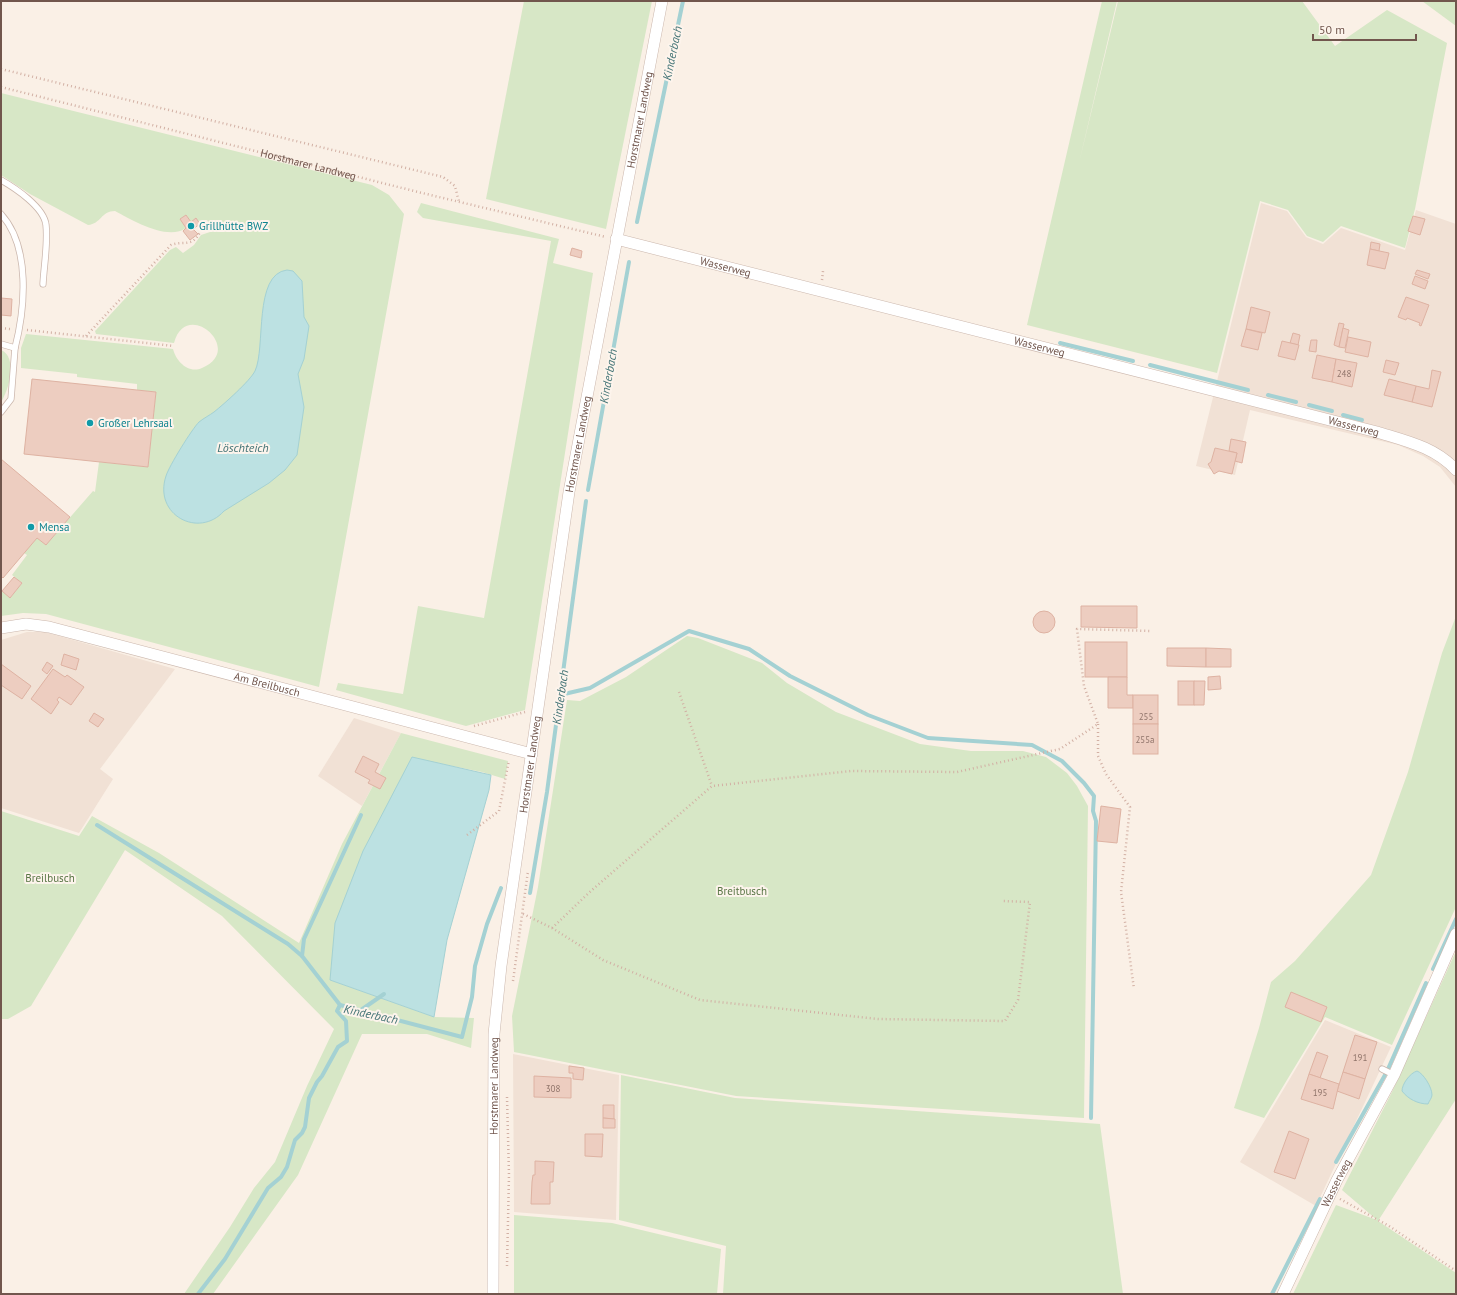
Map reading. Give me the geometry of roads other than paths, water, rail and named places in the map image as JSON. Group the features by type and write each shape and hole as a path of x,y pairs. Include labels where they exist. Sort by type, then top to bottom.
{"street":[{"name":"Horstmarer Landweg","path":"493,1294 494,1027 501,966 569,492 662,1"},
{"name":"Wasserweg","path":"616,239 1377,432 1427,448 1447,460 1456,470"},
{"name":"Am Breilbusch","path":"1,628 26,624 49,627 510,750 532,754"},
{"name":"Wasserweg","path":"1283,1294 1331,1194 1394,1075 1456,934"}],"lane":[{"path":"1,180 21,191 35,206 46,223 43,284"},
{"path":"1,214 14,236 21,256 23,279 20,330 15,348 11,399 1,412"},
{"path":"1,344 15,348"},
{"path":"1382,1069 1394,1075"}],"water":[{"name":"Löschteich","path":"287,270 293,271 302,281 304,317 309,326 304,359 298,374 304,407 297,455 285,470 269,483 224,511 214,519 203,523 191,523 181,519 172,512 166,502 164,490 168,471 186,440 199,422 214,412 230,398 255,371 260,346 262,313 269,284 276,275"},
{"path":"412,757 491,775 489,790 447,940 434,1017 330,980 335,923 363,851"},
{"path":"1417,1071 1429,1084 1432,1092 1432,1096 1428,1104 1414,1100 1402,1091 1403,1085 1407,1079"}],"waterway":[{"name":"Kinderbach","path":"637,222 683,1"},
{"name":"Kinderbach","path":"588,490 629,262"},
{"path":"1060,343 1133,361"},
{"path":"1150,365 1248,390"},
{"path":"1268,395 1296,402"},
{"path":"1309,405 1332,411"},
{"path":"1343,415 1362,420"},
{"name":"Kinderbach","path":"530,893 547,792 586,501"},
{"path":"560,695 590,688 689,631 749,649 790,676 868,715 928,738 1032,745 1062,761 1084,783 1094,796 1093,811 1096,821 1091,1118"},
{"path":"302,956 304,939 361,815"},
{"path":"97,825 288,944 302,956 340,1005"},
{"name":"Kinderbach","path":"198,1294 225,1259 268,1188 281,1177 287,1167 295,1140 302,1133 305,1127 309,1098 338,1047 347,1041 346,1021 337,1011 340,1005 462,1037 472,997 475,966 487,924 501,888"},
{"path":"1433,969 1456,919"},
{"path":"1388,1069 1426,983"},
{"path":"361,1010 384,994"},
{"path":"1336,1162 1385,1075"},
{"path":"1272,1294 1320,1199"}],"place":[{"name":"Grillhütte BWZ","path":"191,226"},
{"name":"Großer Lehrsaal","path":"90,423"},
{"name":"Mensa","path":"31,527"}],"park label":[{"name":"Breilbusch","path":"50,878"},
{"name":"Breitbusch","path":"742,891"}]}
